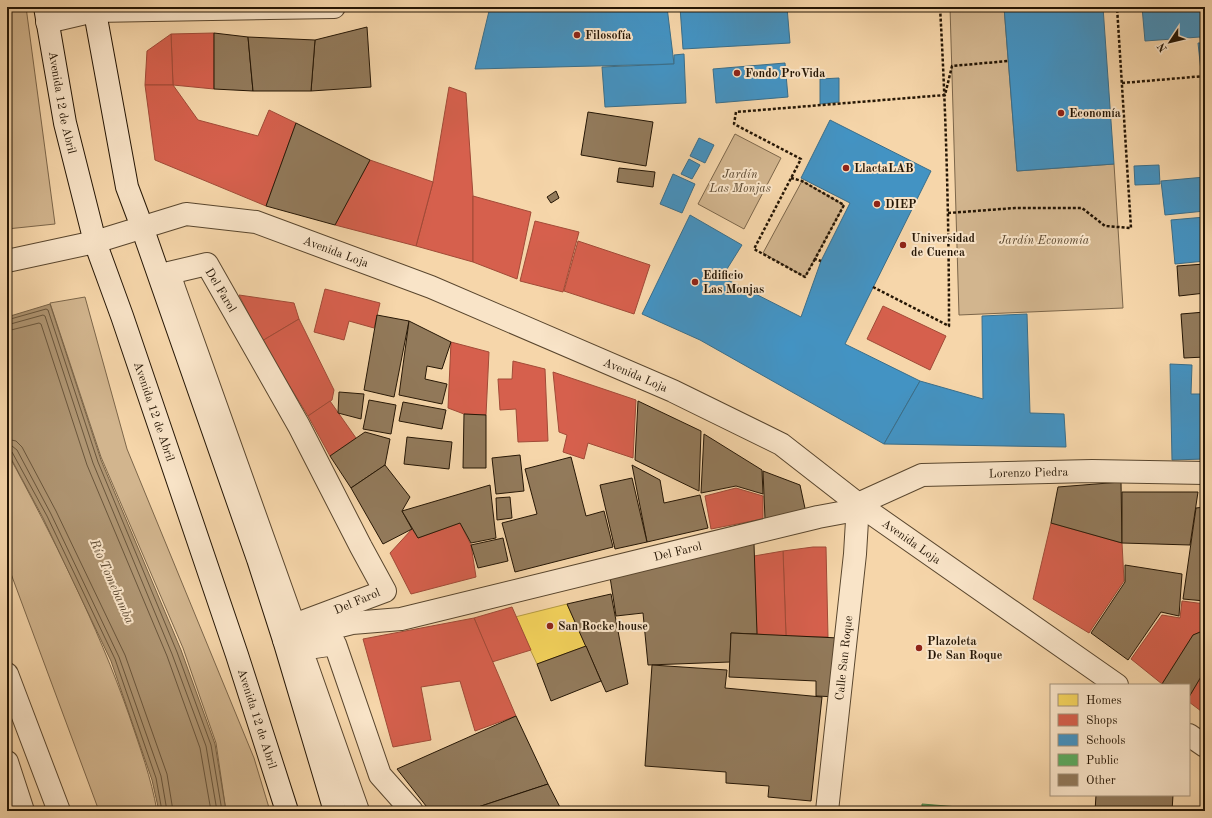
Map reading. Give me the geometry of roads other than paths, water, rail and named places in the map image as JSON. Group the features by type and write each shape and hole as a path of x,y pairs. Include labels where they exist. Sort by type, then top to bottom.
{"street":[{"path":"46,14 94,9 334,7"},
{"path":"94,9 126,187 142,227 289,632 335,811"},
{"name":"Avenida 12 de Abril","path":"46,14 65,122 84,203 90,242 125,323 237,655 287,811"},
{"name":"Avenida Loja","path":"7,261 90,242 186,214 256,222 431,287 673,391 781,444 858,504 1116,684"},
{"name":"Del Farol","path":"207,264 302,432 385,591 289,632 174,292 170,273 207,264"},
{"name":"Lorenzo Piedra","path":"858,504 922,475 1092,470 1205,473"},
{"name":"Del Farol","path":"289,632 352,623 401,619 845,512 858,504"},
{"name":"Calle San Roque","path":"827,811 855,554 858,504"},
{"path":"358,811 301,649 335,644 380,775 412,811"},
{"path":"7,674 59,811"},
{"path":"1190,736 1205,746"},
{"path":"7,762 23,811"}],"water":[{"name":"Río Tomebamba","path":"50,304 101,460 181,650 215,744 226,811 159,811 152,780 111,661 43,518 7,451 7,317"}],"place":[{"name":"Filosofía","path":"577,35"},
{"name":"Fondo ProVida","path":"737,73"},
{"name":"Economía","path":"1061,113"},
{"name":"LlactaLAB","path":"846,168"},
{"name":"DIEP","path":"877,204"},
{"name":"Universidad de Cuenca","path":"903,245"},
{"name":"Edificio Las Monjas","path":"695,282"},
{"name":"San Rocke house","path":"550,626"},
{"name":"Plazoleta De San Roque","path":"919,648"}],"park label":[{"name":"Jardín Las Monjas","path":"740,181"},
{"name":"Jardín Economía","path":"1044,240"}]}
